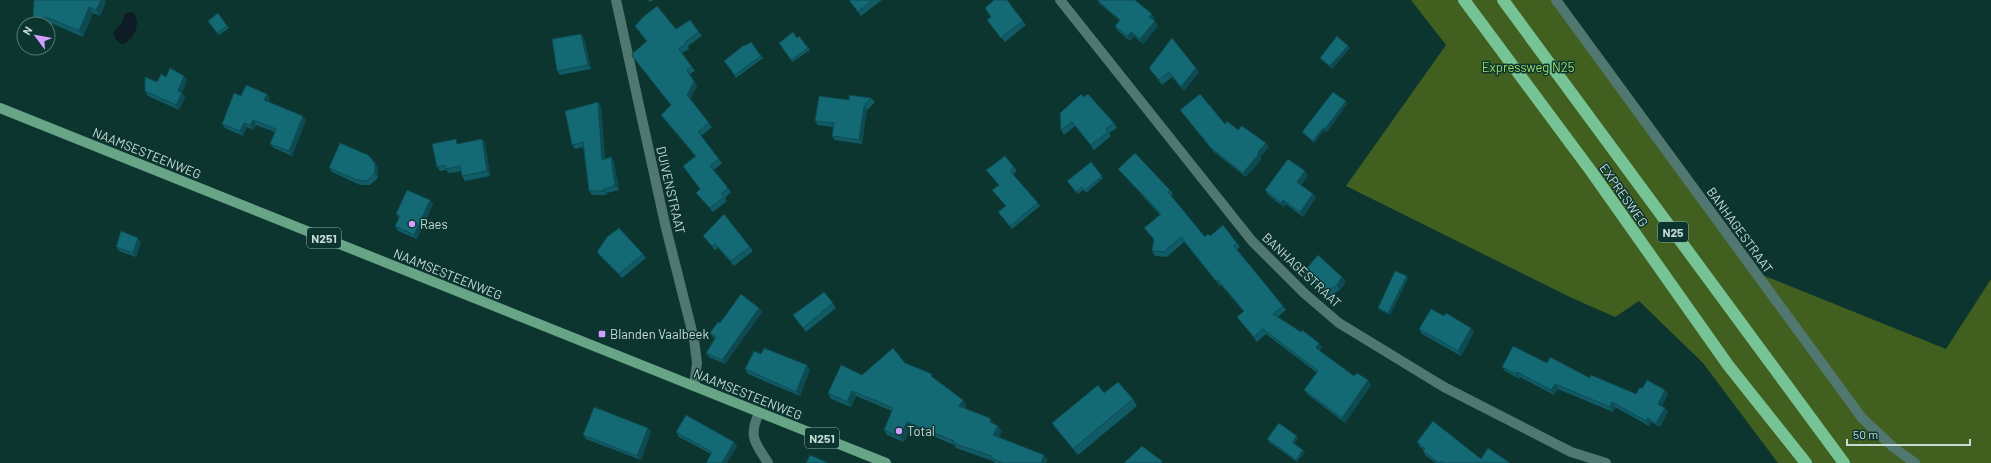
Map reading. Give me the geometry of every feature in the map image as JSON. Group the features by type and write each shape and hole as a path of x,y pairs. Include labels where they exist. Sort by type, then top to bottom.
{"highway":[{"name":"EXPRESWEG","path":"1464,0 1591,171 1728,365 1806,463"},
{"name":"EXPRESWEG","path":"1503,0 1844,463"}],"main road":[{"name":"NAAMSESTEENWEG","path":"0,108 886,463"}],"street":[{"name":"DUIVENSTRAAT","path":"616,0 665,224 694,339 697,364 694,386"},
{"name":"BANHAGESTRAAT","path":"1060,0 1252,241 1304,293 1339,322 1444,387 1570,452 1606,463"},
{"name":"BANHAGESTRAAT","path":"1556,0 1862,418 1893,448 1915,463"},
{"path":"759,413 752,432 764,461"}],"green space":[{"name":"Expressweg N25","path":"1411,0 1551,0 1755,272 1946,349 1991,279 1991,463 1778,463 1703,363 1639,301 1615,317 1572,298 1346,186 1446,45"}],"water":[{"path":"132,12 137,20 136,30 130,39 122,44 116,40 113,33 122,23 125,13"}],"building":[{"path":"34,0 101,0 96,10 89,7 79,31 56,21 56,16 33,16"},
{"path":"849,0 873,0 858,12"},
{"path":"994,0 1007,0 1023,21 1001,38 987,20 991,17 985,8"},
{"path":"1097,0 1135,0 1152,14 1149,17 1155,21 1140,39 1131,32 1127,36 1115,26 1120,20"},
{"path":"657,6 676,29 690,20 699,32 685,42 686,44 679,49 692,67 687,70 694,82 687,95 709,123 698,132 719,159 710,166 728,188 721,194 724,197 710,208 696,193 700,189 683,166 696,156 661,115 671,105 632,54 647,41 635,26 643,17"},
{"path":"218,13 227,26 217,33 208,21"},
{"path":"793,32 797,38 799,36 808,48 791,60 779,43"},
{"path":"581,34 588,65 557,71 552,39"},
{"path":"1337,36 1348,46 1330,66 1320,58"},
{"path":"1172,38 1196,68 1181,87 1169,72 1159,80 1149,68"},
{"path":"751,42 761,56 735,75 724,61 744,45 745,46"},
{"path":"170,68 184,76 178,91 182,93 176,105 145,91 145,77 157,82 161,74 166,77"},
{"path":"246,85 267,94 264,100 303,116 289,151 270,144 276,129 253,120 250,125 244,123 240,131 222,124 234,93 241,96"},
{"path":"1333,92 1346,101 1325,129 1323,128 1313,141 1302,132"},
{"path":"1081,94 1084,97 1088,94 1114,123 1106,129 1108,132 1091,145 1072,122 1061,130 1060,113"},
{"path":"1200,94 1225,124 1227,121 1238,130 1242,126 1266,143 1243,173 1211,148 1180,110"},
{"path":"849,95 871,98 864,106 859,140 832,136 834,123 815,121 819,96 849,100"},
{"path":"598,102 602,160 611,157 615,186 604,189 604,191 589,191 583,142 572,145 565,111"},
{"path":"456,139 457,144 482,139 487,171 462,176 460,166 445,169 445,165 437,167 432,144"},
{"path":"340,143 368,155 375,163 375,173 367,181 357,180 329,168"},
{"path":"1135,153 1170,190 1168,192 1205,237 1208,234 1210,236 1223,225 1237,243 1234,246 1283,306 1273,314 1301,332 1302,330 1319,343 1316,348 1354,376 1357,373 1368,380 1342,418 1304,390 1318,371 1263,329 1254,337 1237,317 1244,311 1218,280 1216,281 1181,237 1164,252 1152,251 1154,239 1144,228 1161,214 1118,169"},
{"path":"1005,156 1014,167 1010,171 1038,203 1010,226 998,212 1006,206 992,190 999,185 986,170"},
{"path":"1288,159 1305,171 1297,182 1313,194 1300,212 1283,200 1281,203 1265,190"},
{"path":"1091,162 1102,176 1084,191 1082,187 1076,192 1067,181"},
{"name":"Raes","path":"407,190 430,200 414,235 395,226 400,216 396,214"},
{"path":"724,214 750,247 731,261 715,244 712,246 703,236"},
{"path":"619,228 643,254 619,274 597,252 607,237"},
{"path":"121,231 138,238 133,253 116,247"},
{"path":"1318,255 1342,277 1337,285 1327,291 1303,273"},
{"path":"1395,271 1407,276 1388,313 1378,308"},
{"path":"824,292 833,303 803,328 793,315"},
{"path":"741,294 759,308 722,360 706,353 716,337 710,333 718,322 720,323"},
{"path":"1431,309 1444,316 1446,313 1471,328 1458,351 1419,329"},
{"path":"1513,346 1547,363 1550,357 1590,378 1591,375 1636,394 1640,387 1642,389 1647,380 1665,390 1658,404 1665,408 1656,423 1648,418 1646,421 1612,402 1610,407 1555,384 1551,390 1517,372 1516,374 1502,367"},
{"path":"764,348 807,365 796,392 745,369 754,351 761,354"},
{"path":"893,348 905,363 932,374 931,376 963,400 959,406 990,418 990,422 998,426 993,435 1044,455 1041,463 1003,463 991,458 991,456 953,443 954,441 907,422 900,437 884,430 893,408 852,391 847,402 828,393 841,365 862,375"},
{"path":"1118,382 1133,399 1073,449 1052,423 1098,385 1104,393"},
{"path":"594,407 648,428 637,456 583,435"},
{"path":"686,415 734,442 722,463 706,463 712,452 676,432"},
{"path":"1433,421 1481,459 1488,448 1510,463 1444,463 1441,461 1439,463 1423,451 1425,449 1417,442"},
{"path":"1279,423 1297,436 1292,442 1303,450 1296,460 1267,439"},
{"path":"1142,446 1162,461 1161,463 1124,463"},
{"path":"810,455 828,463 806,463"}],"place":[{"name":"Raes","path":"412,224"},
{"name":"Blanden Vaalbeek","path":"602,334"},
{"name":"Total","path":"899,431"}]}
